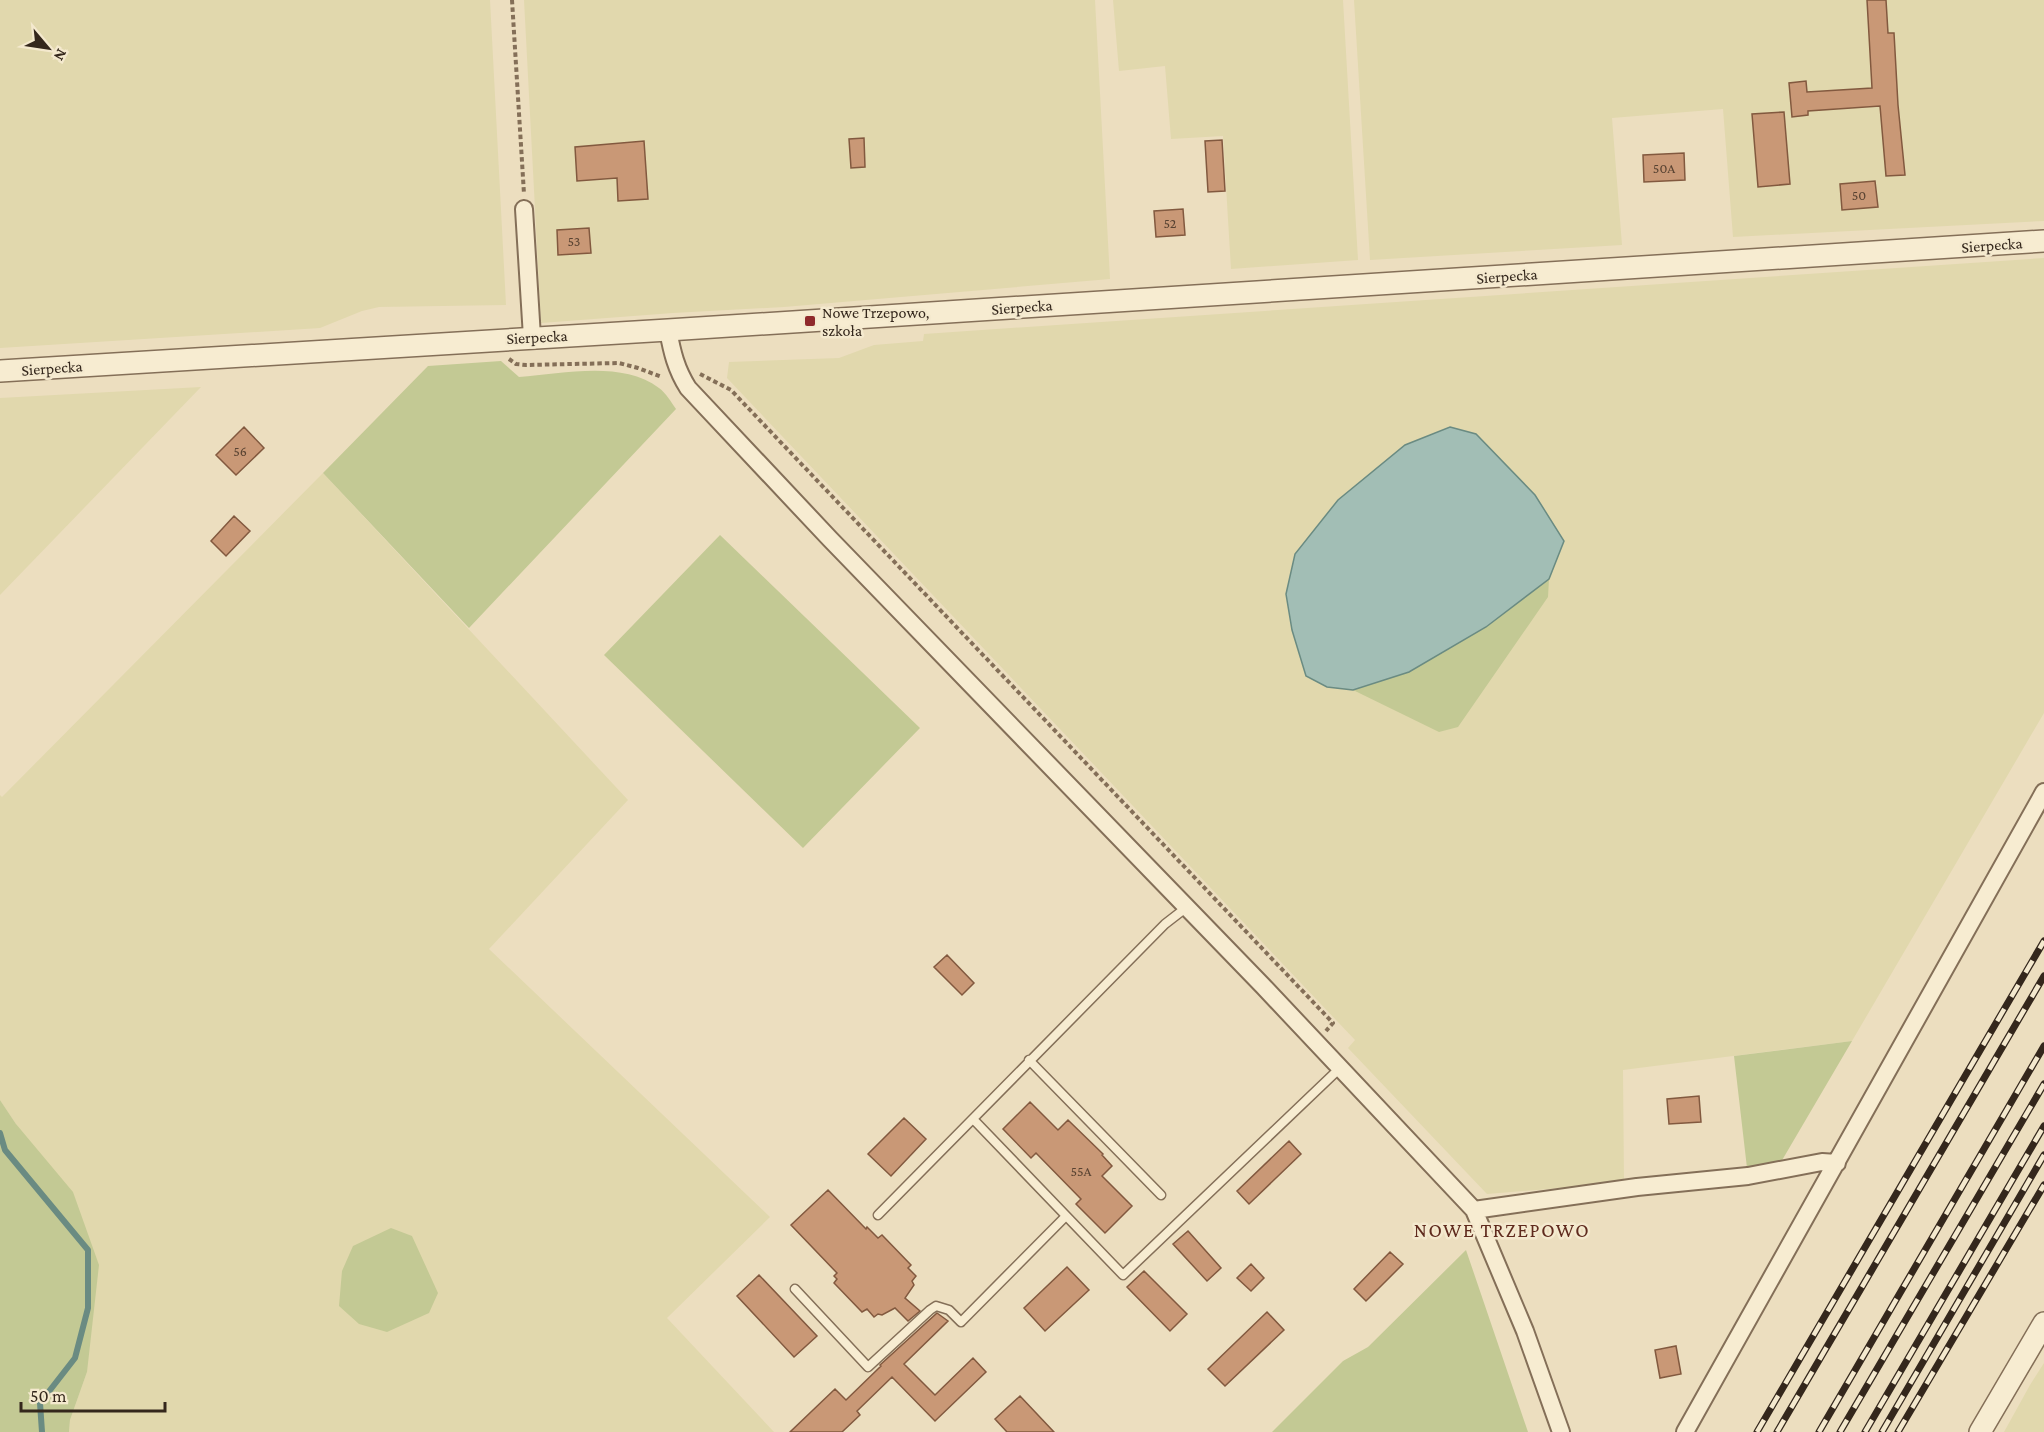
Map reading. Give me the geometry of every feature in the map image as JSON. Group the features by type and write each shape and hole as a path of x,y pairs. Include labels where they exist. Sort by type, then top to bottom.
{"street":[{"path":"525,209 532,337"},
{"name":"Sierpecka","path":"0,371 2044,241"},
{"path":"668,330 678,373 688,388 1474,1210 1525,1331 1561,1432"},
{"path":"1685,1432 2044,792"},
{"path":"1474,1210 1637,1187 1748,1176 1822,1162 1837,1163"},
{"path":"1980,1432 2044,1323"}],"lane":[{"path":"878,1215 1029,1060 1166,924 1187,908"},
{"path":"1029,1060 1161,1196"},
{"path":"973,1119 1123,1275 1340,1068"},
{"path":"795,1289 868,1367 936,1306 949,1310 962,1322 1066,1215"}],"path":[{"path":"512,0 525,209"},
{"path":"505,351 507,358 516,364 619,363 664,378 669,376"}],"shaded area":[{"path":"0,0 490,0 506,305 379,307 362,311 320,328 0,348"},
{"path":"524,0 1095,0 1110,279 784,307 541,323"},
{"path":"1113,0 1343,0 1358,260 1231,269 1223,136 1171,139 1165,66 1119,71"},
{"path":"1354,0 2044,0 2044,221 1733,237 1723,109 1612,118 1622,245 1370,260"},
{"path":"2044,258 2044,713 1852,1041 1623,1070 1624,1183 1487,1194 1348,1048 1355,1040 727,378 729,362 839,358 874,345 923,341 924,334"},
{"path":"201,387 0,595 0,398"},
{"path":"323,473 628,800 489,949 770,1217 667,1318 774,1432 69,1432 70,1420 87,1372 16,1124 0,1100 0,795 2,797"},
{"path":"2044,1363 2044,1432 2004,1432 2030,1385"}],"green space":[{"path":"501,361 519,377 591,371 627,374 644,379 659,388 676,409 469,628 323,473 428,366"},
{"path":"720,535 920,728 803,848 604,655"},
{"path":"1549,579 1548,597 1458,727 1439,732 1353,690 1409,672 1486,627"},
{"path":"1852,1041 1781,1162 1747,1168 1734,1056"},
{"path":"0,1100 16,1124 73,1192 99,1265 87,1372 70,1420 69,1432 0,1432"},
{"path":"391,1228 412,1236 438,1293 429,1313 387,1332 359,1324 339,1306 342,1271 353,1246"},
{"path":"1466,1250 1528,1432 1272,1432 1343,1361 1368,1347"}],"water":[{"path":"1450,427 1476,434 1535,495 1564,541 1549,579 1486,627 1409,672 1353,690 1327,687 1306,676 1292,630 1286,594 1295,554 1338,500 1405,445"}],"building":[{"path":"1867,0 1886,0 1888,33 1894,33 1905,175 1886,176 1880,106 1808,111 1808,115 1792,117 1789,83 1806,81 1807,92 1872,88"},
{"path":"1784,112 1790,184 1758,187 1752,114"},
{"path":"864,138 865,167 851,168 849,139"},
{"path":"1222,140 1225,191 1208,192 1205,141"},
{"path":"644,141 648,199 618,201 617,178 577,181 575,147"},
{"path":"1684,153 1685,180 1644,182 1643,155"},
{"path":"1875,181 1878,207 1842,210 1840,184"},
{"path":"1183,209 1185,235 1156,237 1154,211"},
{"path":"589,228 591,253 558,255 557,230"},
{"path":"244,427 264,448 236,475 216,455"},
{"path":"234,516 250,531 226,556 211,541"},
{"path":"947,955 974,983 962,995 934,967"},
{"path":"1699,1096 1701,1122 1669,1124 1667,1099"},
{"path":"1030,1102 1058,1130 1068,1120 1112,1166 1102,1176 1132,1206 1105,1233 1076,1204 1081,1199 1036,1153 1031,1158 1003,1129"},
{"path":"904,1118 926,1139 891,1176 868,1154"},
{"path":"1289,1141 1301,1154 1249,1204 1237,1191"},
{"path":"828,1190 866,1229 867,1227 878,1238 882,1235 911,1265 908,1268 916,1276 912,1281 914,1285 905,1298 920,1311 908,1321 895,1308 874,1317 867,1309 862,1312 834,1283 837,1279 834,1276 837,1273 791,1225"},
{"path":"1188,1231 1221,1268 1207,1281 1173,1244"},
{"path":"1390,1252 1403,1264 1366,1301 1354,1289"},
{"path":"1251,1264 1264,1278 1251,1291 1237,1278"},
{"path":"1067,1267 1089,1290 1045,1331 1024,1308"},
{"path":"1144,1271 1187,1314 1170,1331 1127,1287"},
{"path":"759,1275 817,1336 794,1357 737,1296"},
{"path":"1267,1312 1284,1330 1225,1386 1208,1369"},
{"path":"937,1313 948,1321 904,1364 935,1395 973,1358 986,1372 935,1421 892,1377 857,1411 860,1415 842,1432 790,1432 835,1389 846,1400 880,1365"},
{"path":"1676,1346 1681,1374 1660,1378 1655,1350"},
{"path":"1020,1396 1054,1432 1007,1432 995,1419"}],"waterway":[{"path":"0,1133 5,1150 88,1250 88,1308 75,1358 40,1403 42,1432"}],"railway":[{"path":"1757,1432 2044,941"},
{"path":"1777,1432 2044,976"},
{"path":"1819,1432 2044,1046"},
{"path":"1840,1432 2044,1084"},
{"path":"1865,1432 2044,1126"},
{"path":"1882,1432 2044,1155"},
{"path":"1898,1432 2044,1185"}],"place":[{"name":"Nowe Trzepowo, szkoła","path":"810,321"}],"district":[{"name":"NOWE TRZEPOWO","path":"1502,1230"}]}
